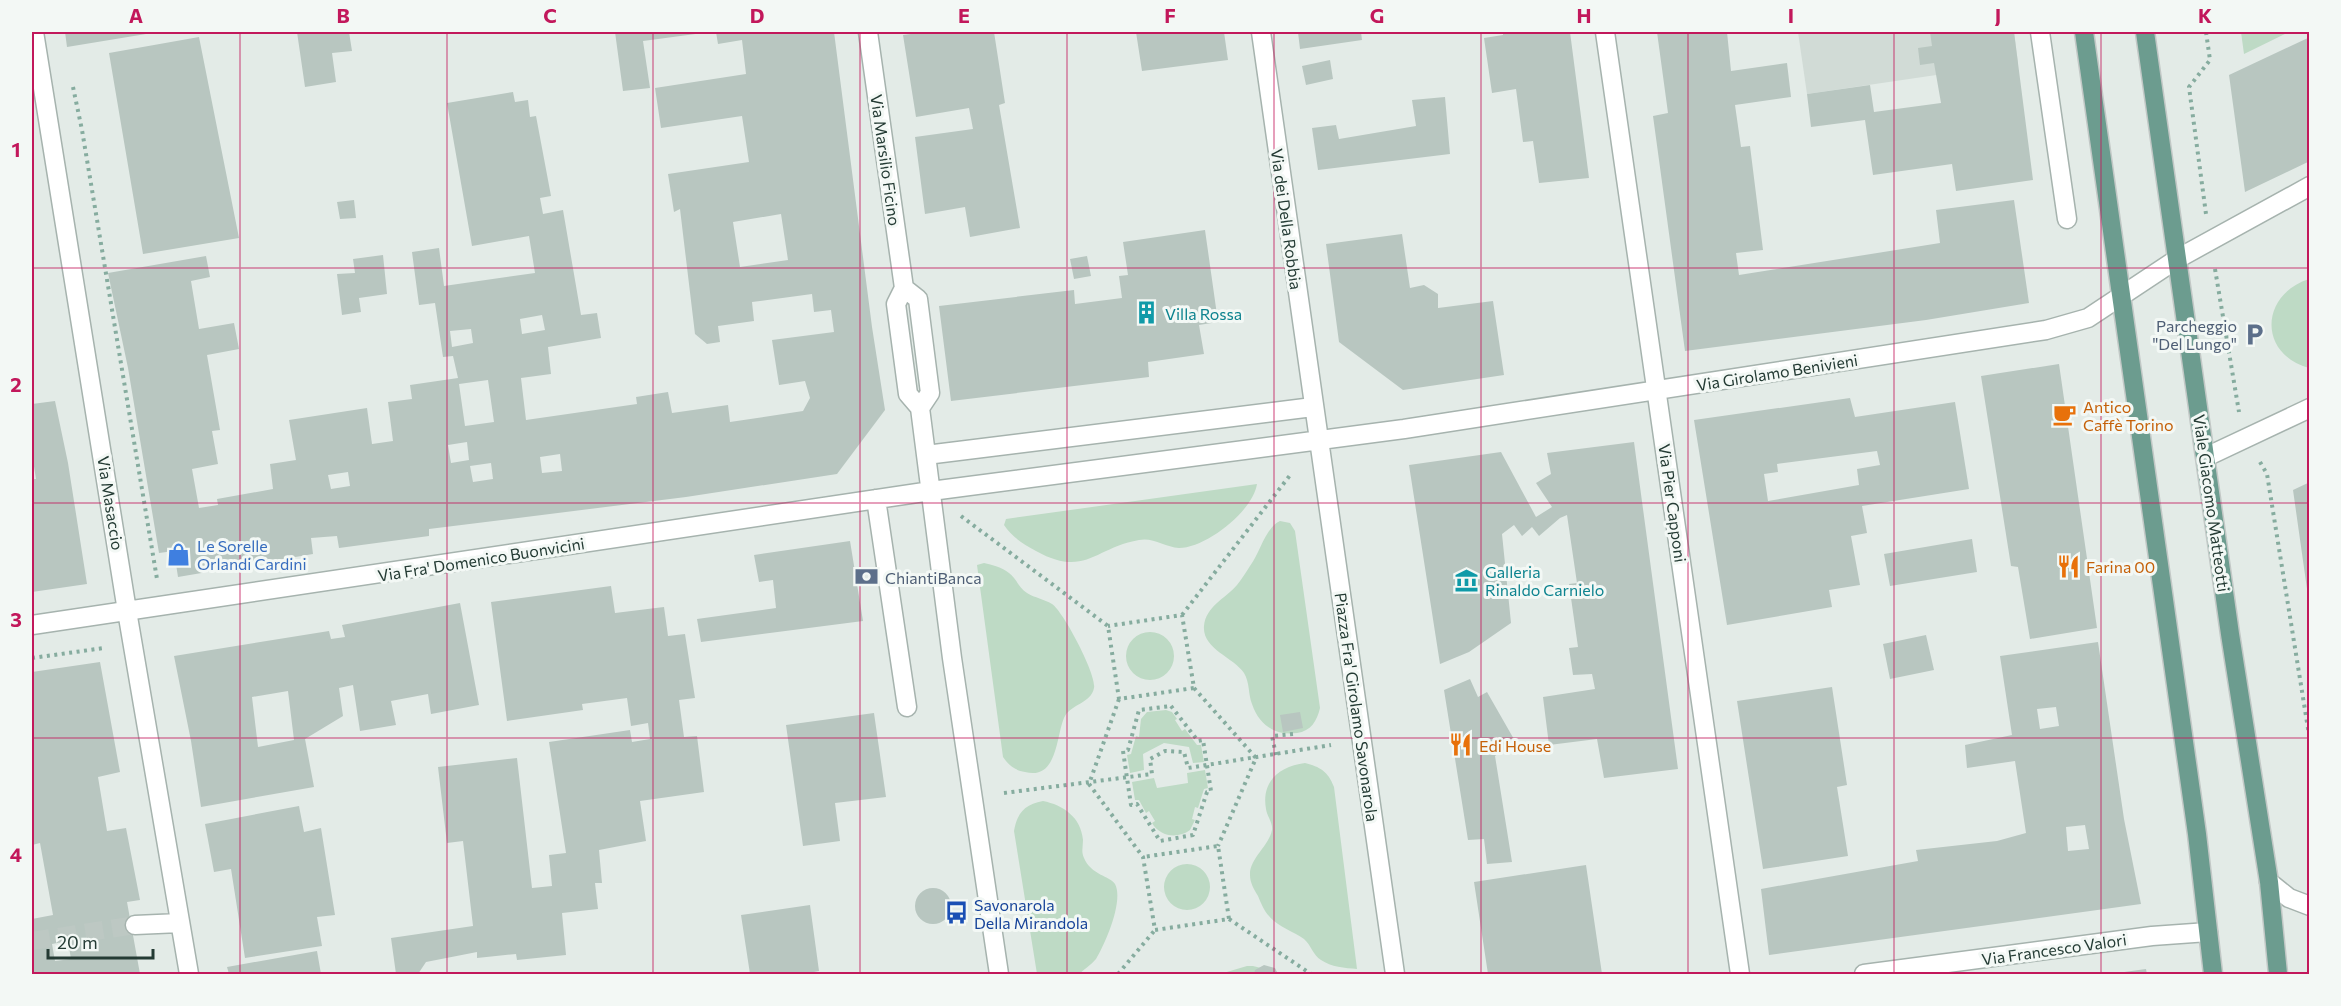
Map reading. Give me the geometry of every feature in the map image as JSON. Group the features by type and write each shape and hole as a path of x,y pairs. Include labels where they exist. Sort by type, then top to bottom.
{"main road":[{"path":"2084,32 2197,834 2213,975"},
{"name":"Viale Giacomo Matteotti","path":"2145,32 2230,634 2269,882 2278,975"}],"street":[{"name":"Via Masaccio","path":"34,32 127,611 189,975"},
{"name":"Via Marsilio Ficino","path":"868,32 904,288 918,299 930,393 920,408 926,455"},
{"name":"Via dei Della Robbia","path":"1261,32 1313,407"},
{"name":"Via Pier Capponi","path":"1605,32 1740,975"},
{"path":"2040,32 2067,219"},
{"name":"Via Girolamo Benivieni","path":"1318,439 1657,391 2046,330 2088,318 2177,259 2310,186"},
{"name":"Piazza Fra' Girolamo Savonarola","path":"1313,407 1395,975"},
{"path":"999,975 952,658 926,455 1313,407"},
{"path":"2206,457 2310,408"},
{"path":"931,491 1318,439"},
{"name":"Via Fra' Domenico Buonvicini","path":"32,625 931,491"},
{"path":"876,499 907,707"},
{"path":"2269,882 2289,898 2310,906"},
{"path":"135,926 180,923"},
{"name":"Via Francesco Valori","path":"1864,975 2152,936 2208,932"}],"path":[{"path":"2206,32 2210,60 2189,87 2210,240 2244,439 2267,474 2310,741"},
{"path":"71,79 84,141 158,583"},
{"path":"1108,626 1182,615 1291,474"},
{"path":"931,491 1108,626 1119,699 1089,784"},
{"path":"1182,615 1194,688 1256,758"},
{"path":"32,658 104,648"},
{"path":"1119,699 1194,688"},
{"path":"1171,705 1198,741 1203,740 1208,765 1211,791 1207,792 1193,835 1160,841 1137,804 1131,805 1123,751 1128,750 1139,710 1171,705"},
{"path":"1276,755 1272,736 1293,734 1293,730"},
{"path":"1004,794 1152,774 1150,759 1165,751 1184,752 1188,768 1331,745"},
{"path":"1229,919 1218,846 1256,758"},
{"path":"1089,784 1143,857 1155,930"},
{"path":"1143,857 1218,846"},
{"path":"1118,975 1155,930 1229,919 1311,975"}],"shaded area":[{"path":"1798,32 2014,32 2018,63 1807,94"}],"green space":[{"path":"2241,32 2289,32 2244,54"},
{"path":"2310,279 2309,368 2292,361 2281,350 2274,338 2272,324 2274,310 2281,298 2293,287"},
{"path":"1257,484 1254,495 1247,505 1227,526 1202,542 1179,548 1144,539 1124,544 1089,559 1066,562 1053,559 1027,546 1014,537 1004,525 1006,519"},
{"path":"1280,521 1290,523 1295,531 1320,708 1313,725 1297,733 1275,731 1259,718 1252,704 1244,673 1213,647 1205,634 1204,626 1208,613 1239,583 1254,561 1270,529"},
{"path":"984,563 1006,571 1027,593 1049,602 1057,609 1078,644 1094,681 1094,688 1089,697 1065,716 1050,762 1036,773 1015,769 1003,757 977,565"},
{"path":"1145,632 1155,632 1170,642 1174,656 1170,670 1164,676 1155,680 1145,680 1130,670 1126,661 1126,651 1136,636"},
{"path":"1166,710 1172,712 1182,731 1185,729 1197,745 1201,745 1204,762 1193,763 1189,747 1164,743 1143,754 1144,770 1130,773 1127,755 1131,754 1136,736 1139,737 1141,719 1147,712"},
{"path":"1305,763 1323,771 1334,787 1357,969 1334,966 1318,958 1304,939 1277,923 1267,914 1252,886 1250,875 1253,863 1272,830 1266,809 1266,790 1280,771"},
{"path":"1205,770 1208,788 1204,789 1198,808 1195,807 1192,819 1195,820 1190,830 1180,835 1170,835 1155,828 1152,823 1155,821 1149,811 1146,813 1139,800 1135,800 1132,782 1154,778 1157,788 1188,783 1187,773"},
{"path":"1043,801 1064,809 1075,819 1082,832 1083,854 1087,864 1113,881 1117,891 1115,911 1104,943 1096,959 1079,974 1037,974 1014,831 1017,819 1023,810 1031,804"},
{"path":"1187,864 1203,871 1210,887 1203,903 1187,910 1171,903 1164,887 1171,871"},
{"path":"1253,966 1285,974 1220,974"}],"building":[{"path":"65,32 145,32 146,34 67,47"},
{"path":"297,32 349,32 352,51 332,53 336,82 305,87"},
{"path":"615,32 703,33 643,41 650,88 623,91"},
{"path":"716,32 834,32 885,410 837,474 686,497 429,529 429,536 339,548 337,536 311,538 313,554 178,577 174,551 159,553 128,368 108,273 206,256 210,277 191,281 199,329 234,323 239,349 207,355 220,430 212,431 218,464 192,469 199,508 218,505 217,499 273,489 270,464 296,460 289,420 367,408 372,444 393,441 388,402 412,399 410,385 458,378 453,356 443,357 435,303 419,305 412,252 439,248 444,286 535,273 529,236 472,246 447,103 513,92 515,102 528,100 530,117 536,116 551,196 540,198 543,214 563,210 581,315 597,313 601,338 548,347 551,374 521,378 526,420 637,404 636,397 668,392 672,413 728,405 730,422 803,411 810,398 805,381 779,385 772,340 834,332 831,310 814,312 812,294 752,302 754,321 718,326 720,342 707,344 695,334 680,209 674,212 668,174 749,162 742,116 661,128 655,88 746,74 742,40 718,44","holes":["781,214 788,260 740,267 733,222","542,315 545,330 522,334 520,319","471,329 473,343 452,347 450,331","488,380 494,422 465,426 459,384","467,442 469,460 451,463 448,445","560,454 562,471 542,473 540,457","491,463 493,479 473,482 470,466","348,472 350,486 331,489 328,475"]},
{"path":"926,32 994,32 1005,103 999,105 1020,228 970,237 965,207 925,214 915,137 973,129 969,108 916,117 903,35"},
{"path":"1136,32 1224,32 1228,60 1142,71"},
{"path":"1298,32 1361,32 1362,40 1300,49"},
{"path":"1503,32 1570,32 1589,178 1539,183 1533,141 1523,142 1516,89 1492,93 1484,38 1503,35"},
{"path":"1657,32 1727,32 1731,71 1787,63 1791,97 1735,105 1741,147 1750,146 1763,250 1736,253 1739,275 1940,243 1936,210 2014,200 2029,303 1926,320 1685,351 1653,116 1668,113"},
{"path":"1930,32 2014,32 2033,180 1956,191 1952,164 1873,175 1865,120 1811,127 1807,94 1870,85 1874,112 1941,103 1934,63 1920,65 1918,48 1932,46"},
{"path":"199,37 239,238 143,254 109,53"},
{"path":"2310,37 2310,161 2245,192 2229,75"},
{"path":"1330,60 1333,79 1306,85 1302,66"},
{"path":"1445,97 1450,154 1318,170 1312,128 1336,125 1339,139 1416,126 1412,100"},
{"path":"354,200 356,218 340,219 337,202"},
{"path":"1205,230 1218,322 1199,325 1204,354 1148,362 1149,377 951,401 939,306 1074,290 1075,304 1122,298 1119,276 1128,275 1123,242"},
{"path":"1402,234 1410,288 1424,285 1438,294 1438,308 1493,301 1504,375 1403,390 1339,342 1326,244"},
{"path":"383,255 387,294 359,298 361,312 342,315 337,274 355,273 353,259"},
{"path":"1087,256 1091,276 1074,279 1070,259"},
{"path":"2059,364 2097,628 2030,639 2018,567 2011,566 1981,376"},
{"path":"1850,398 1855,417 1955,402 1969,489 1862,506 1867,533 1851,536 1860,585 1829,590 1832,607 1727,625 1694,420","holes":["1877,451 1880,465 1857,469 1859,485 1768,501 1764,474 1778,472 1777,464"]},
{"path":"55,401 68,463 87,584 32,592 32,479 36,479 32,454 32,404"},
{"path":"1634,442 1678,769 1604,778 1597,739 1549,745 1543,697 1595,689 1592,674 1573,675 1569,648 1578,647 1569,584 1577,583 1567,515 1560,518 1539,536 1532,527 1522,536 1514,525 1502,534 1511,623 1469,652 1440,664 1409,465 1501,452 1536,517 1552,507 1536,483 1551,474 1547,453"},
{"path":"2310,482 2310,596 2308,596 2293,490"},
{"path":"1972,539 1977,572 1890,586 1884,554"},
{"path":"850,541 863,621 701,642 697,619 776,608 773,580 759,582 754,555"},
{"path":"611,586 615,613 664,607 668,636 685,634 695,698 679,700 684,737 697,736 704,792 640,801 646,841 599,850 602,883 595,883 598,909 562,913 566,955 517,960 516,954 477,958 477,952 426,962 418,974 396,974 391,938 473,926 463,841 447,843 438,767 517,758 532,888 552,886 549,855 566,853 549,742 630,730 632,742 650,739 648,723 631,726 627,698 582,704 583,710 507,721 491,602"},
{"path":"460,603 479,705 431,714 428,694 391,701 396,725 360,731 353,685 339,688 343,716 305,739 314,787 201,807 174,656 329,631 331,639 345,637 342,625","holes":["288,691 294,740 258,747 252,697"]},
{"path":"1926,635 1934,670 1890,679 1883,644"},
{"path":"2098,642 2124,819 2141,904 1769,955 1761,889 1918,861 1916,850 1997,841 2026,833 2015,761 1967,768 1965,745 2012,735 2000,656","holes":["2056,707 2059,726 2040,729 2037,709","2085,825 2089,849 2068,851 2066,827"]},
{"path":"100,662 120,772 98,777 107,831 126,828 140,900 127,902 140,974 32,974 32,919 53,915 40,843 32,845 32,672","holes":["68,941 71,959 55,961 52,944"]},
{"path":"1470,679 1478,697 1487,692 1515,741 1495,756 1512,862 1487,864 1484,839 1468,840 1444,690"},
{"path":"1832,687 1847,785 1837,787 1848,856 1763,869 1737,701"},
{"path":"1300,712 1303,728 1283,732 1280,715"},
{"path":"874,713 886,797 835,803 840,841 803,846 786,725"},
{"path":"299,806 304,832 321,828 335,915 317,917 322,946 245,958 231,869 214,872 205,824"},
{"path":"1586,865 1602,974 1488,974 1474,882"},
{"path":"933,888 946,893 951,906 946,919 933,924 920,919 915,906 920,893"},
{"path":"810,905 819,971 804,974 750,974 741,915"},
{"path":"317,951 321,974 229,974 227,967"},
{"path":"1264,965 1275,968 1278,974 1254,974 1255,970"},
{"path":"2146,969 2147,974 2117,974 2117,973"}],"tunnel":[{"path":"32,941 135,925"}],"place":[{"name":"Villa Rossa","path":"1147,313"},
{"name":"Parcheggio \"Del Lungo\"","path":"2255,334"},
{"name":"Antico Caffè Torino","path":"2065,415"},
{"name":"Le Sorelle Orlandi Cardini","path":"179,554"},
{"name":"Farina 00","path":"2068,566"},
{"name":"ChiantiBanca","path":"867,577"},
{"name":"Galleria Rinaldo Carnielo","path":"1467,580"},
{"name":"Edi House","path":"1461,745"},
{"name":"Savonarola Della Mirandola","path":"956,913"}]}
